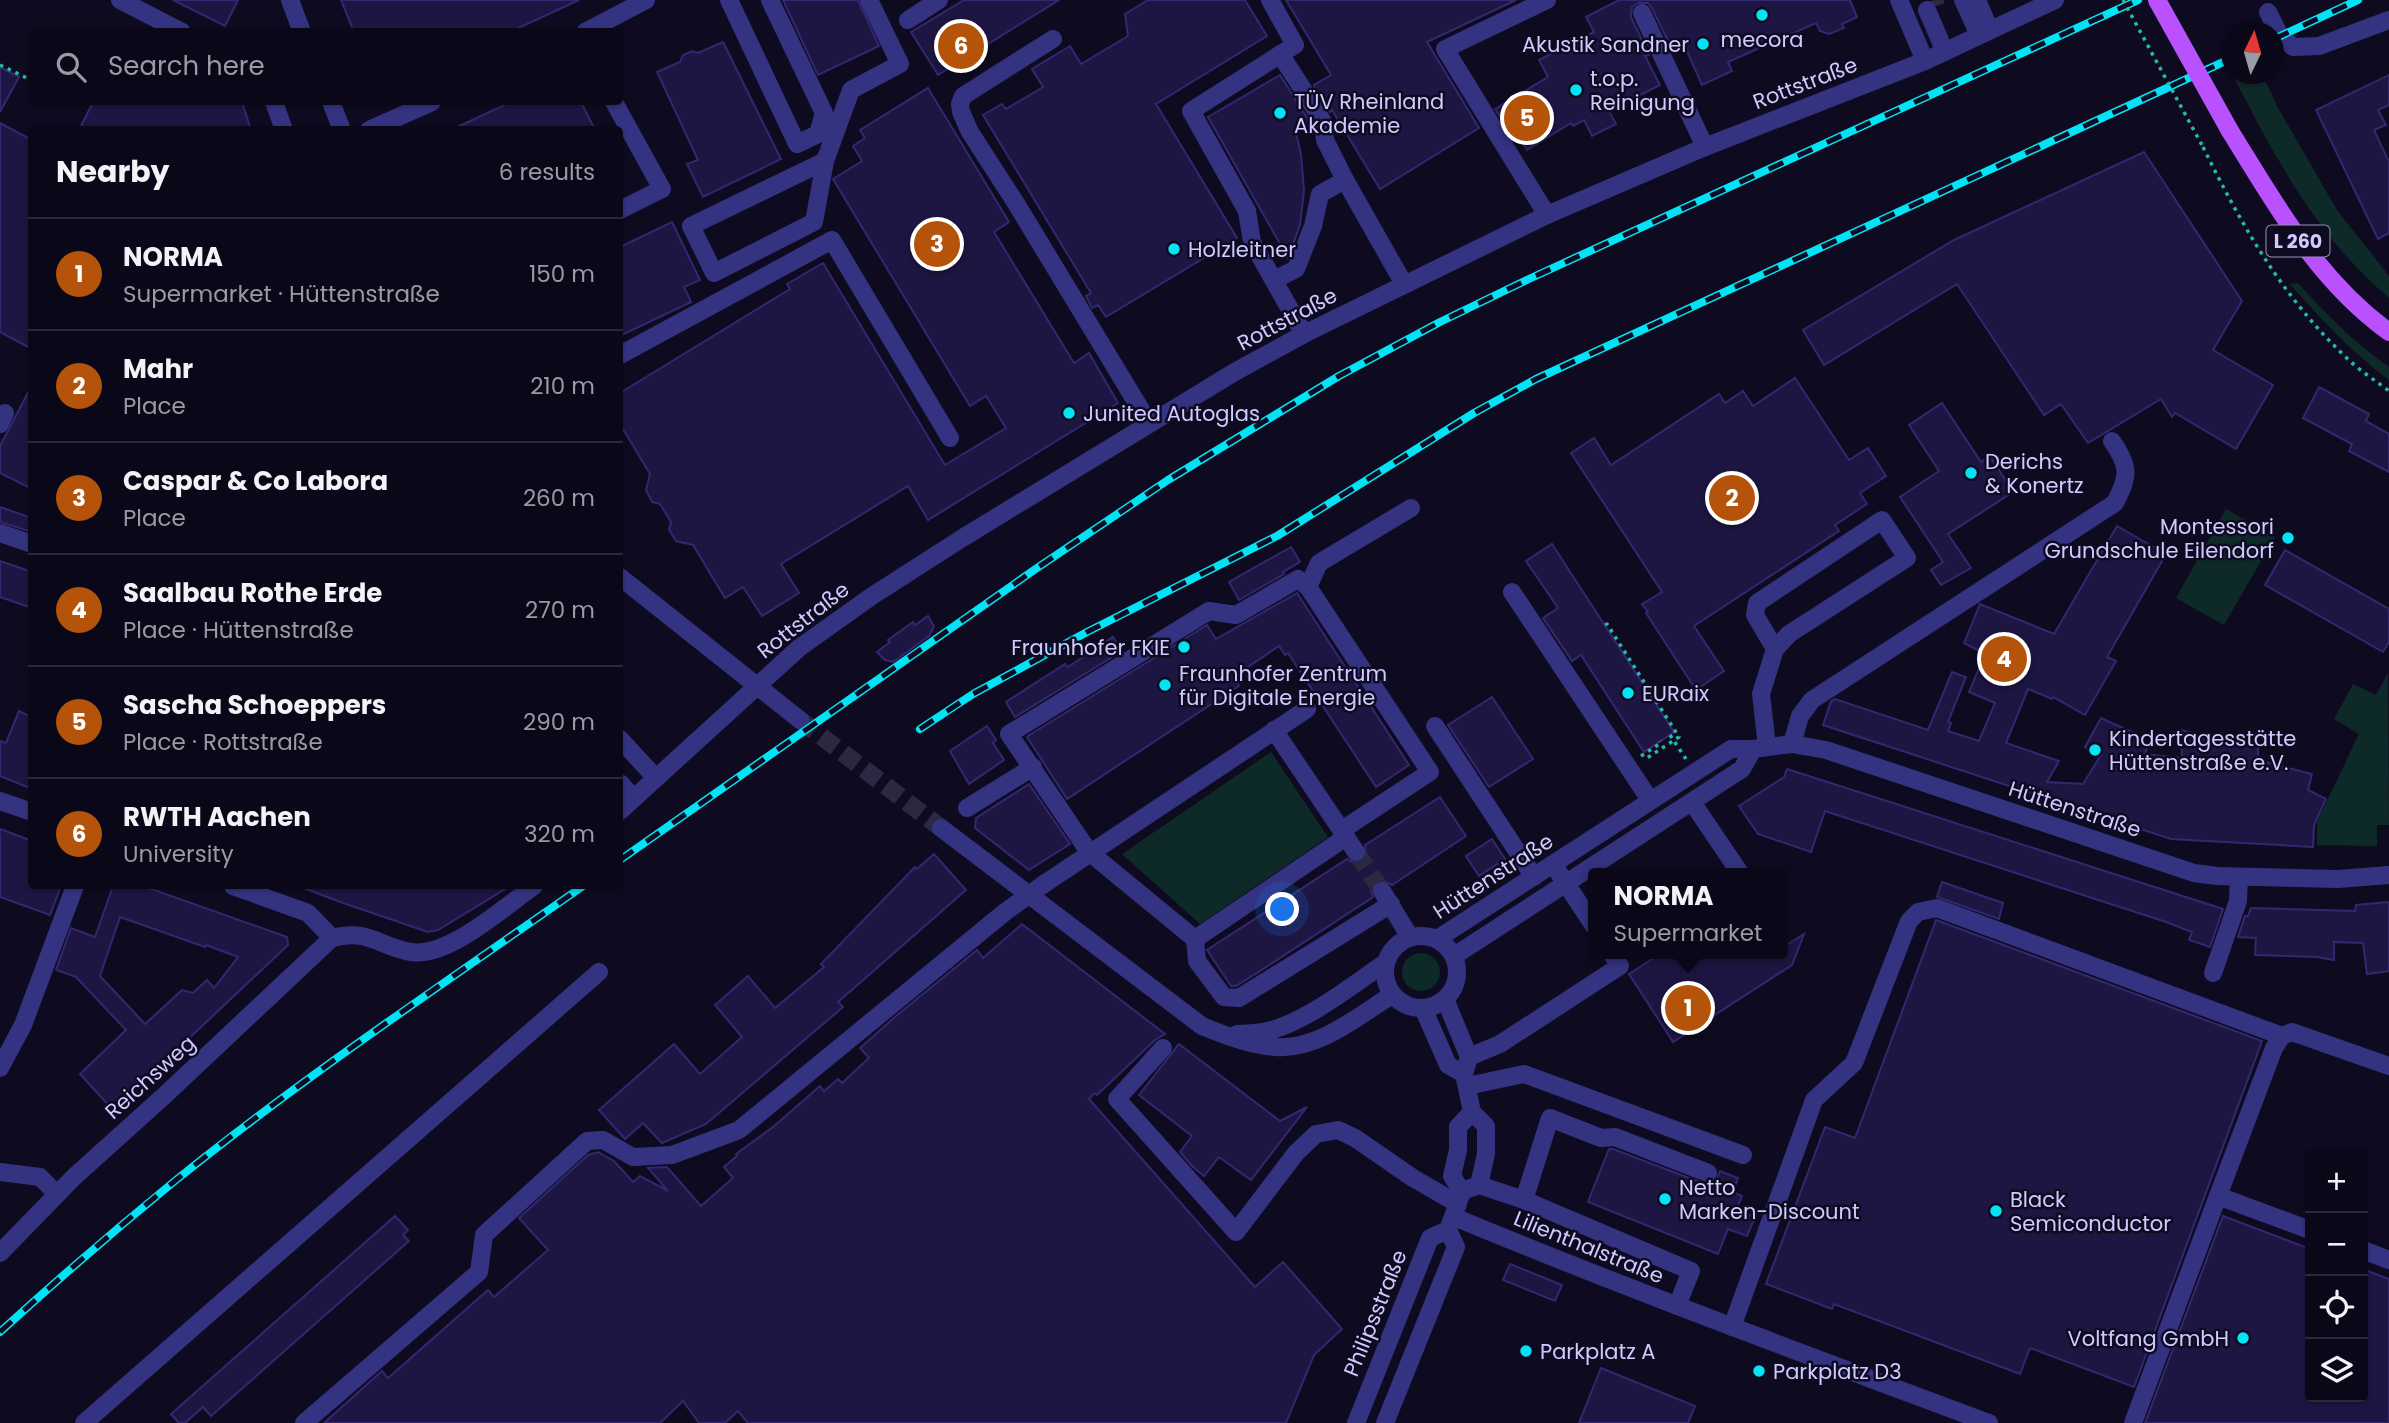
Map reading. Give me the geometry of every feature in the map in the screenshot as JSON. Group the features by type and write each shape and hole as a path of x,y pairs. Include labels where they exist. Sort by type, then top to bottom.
{"main road":[{"name":"L 260","path":"2157,0 2230,131 2297,239 2339,289 2389,332"}],"street":[{"path":"120,0 174,28"},
{"path":"290,0 300,28"},
{"path":"593,28 646,0"},
{"path":"729,0 797,144 818,134 824,113 770,0"},
{"path":"825,161 691,226 714,274 814,222 825,161 851,90 900,64 869,0"},
{"path":"908,20 939,0"},
{"path":"1270,0 1295,45 1191,111 1247,211 1252,242 1304,334"},
{"path":"1547,0 1445,49 1547,215"},
{"path":"1899,0 1925,61"},
{"path":"1963,0 1985,33"},
{"path":"1977,0 1985,33"},
{"name":"Rottstraße","path":"623,808 799,648 872,596 1149,423 1304,334 1547,215 1705,147 1925,61 2055,0"},
{"path":"1931,8 1950,50"},
{"path":"2268,12 2280,36 2293,47 2319,46 2389,20"},
{"path":"1642,13 1705,147"},
{"path":"1053,39 963,96 961,112 970,132 1149,423"},
{"path":"1280,54 1323,122 1325,140 1404,284"},
{"path":"275,105 283,126"},
{"path":"332,105 340,126"},
{"path":"378,126 425,105"},
{"path":"616,105 662,189 623,208"},
{"path":"1274,280 1296,269 1313,226 1320,194 1345,180"},
{"path":"623,353 832,240 950,438"},
{"path":"1792,744 1800,716 1812,700 2115,503 2126,483 2124,458 2112,441"},
{"path":"1308,587 1319,563 1411,508"},
{"path":"1589,868 1742,769 1760,748 1761,694 1775,649 1790,634 1906,558 1882,520 1757,603 1755,615 1775,649"},
{"path":"0,533 28,543"},
{"path":"623,579 800,720"},
{"path":"1195,939 1430,772 1308,587 1298,579 1236,615 1209,611 1009,734 1089,852 1195,939 1197,961 1224,996 1239,998 1387,898 1410,937"},
{"path":"1512,592 1650,800"},
{"path":"304,1423 479,1272 484,1235 587,1141 603,1140 633,1157 646,1157 672,1154 739,1130 1004,912 1089,852 1307,709"},
{"path":"1435,726 1534,877"},
{"path":"1274,730 1356,852"},
{"path":"623,742 655,778"},
{"name":"Hüttenstraße","path":"1437,939 1731,749 1792,744 1826,750 2194,873 2239,877 2338,879 2389,875"},
{"path":"967,808 1033,767"},
{"path":"623,786 634,798"},
{"path":"0,801 28,811"},
{"path":"1692,802 1737,868"},
{"path":"941,828 1202,1026 1225,1035 1276,1048 1301,1045 1345,1025 1392,995"},
{"path":"1553,864 1588,917"},
{"path":"1454,956 1588,868"},
{"path":"2213,973 2238,901 2239,877"},
{"path":"0,1068 23,1026 74,889"},
{"path":"241,889 308,913 332,938 346,934 364,935 411,952 432,952 454,943 530,889"},
{"path":"1732,1327 1814,1100 1854,1063 1909,921 1918,912 1937,908 2282,1036"},
{"path":"1428,936 1437,939 1450,949 1454,956 1457,979 1452,990 1445,999 1423,1008 1401,1002 1392,995 1387,985 1385,963 1390,951 1399,942 1410,937 1428,936"},
{"name":"Reichsweg","path":"0,1253 57,1194 332,938"},
{"path":"1467,1072 1500,1044 1620,967 1615,959"},
{"path":"1225,1035 1280,1028 1385,963"},
{"path":"84,1423 599,972"},
{"path":"1445,999 1467,1072 1472,1112 1486,1126 1486,1154 1479,1185 1524,1200 1691,1271 1676,1306"},
{"path":"1423,1008 1448,1065 1467,1072 1524,1074 1743,1155"},
{"path":"2133,1423 2274,1048 2282,1036 2292,1032 2389,1066"},
{"name":"Lilienthalstraße","path":"1163,1048 1117,1099 1236,1231 1296,1153 1316,1134 1338,1130 1355,1138 1413,1178 1455,1211 1676,1306 1989,1423"},
{"path":"1385,1423 1455,1247 1452,1176 1458,1150 1458,1127 1472,1112"},
{"path":"1524,1200 1550,1118 1601,1138 1615,1137 1708,1173"},
{"path":"0,1172 40,1177 57,1194"},
{"name":"Philipsstraße","path":"1356,1423 1430,1238 1479,1185"},
{"path":"2218,1196 2305,1228"},
{"path":"2368,1252 2389,1260"}],"path":[{"path":"2123,0 2203,147 2233,209 2259,252 2297,305 2352,363 2389,391"},
{"path":"0,65 27,79"},
{"path":"1605,625 1607,624 1679,737 1642,761 1629,742 1616,750"},
{"path":"1670,735 1694,771"},
{"path":"1639,757 1661,743 1660,741"}],"green space":[{"path":"2237,84 2267,84 2337,210 2389,276 2389,298 2363,274 2318,222 2265,136"},
{"path":"2298,283 2341,328 2389,367 2389,380 2349,347 2290,284"},
{"path":"2226,509 2275,537 2224,625 2176,598"},
{"path":"2388,673 2389,825 2377,825 2377,846 2317,845 2317,822 2359,734 2334,719 2353,684 2376,695"},
{"path":"1271,752 1328,837 1200,924 1122,854"},
{"path":"1421,953 1435,958 1440,972 1435,986 1421,991 1407,986 1402,972 1407,958"}],"building":[{"path":"173,0 238,0 225,26"},
{"path":"341,0 579,0 519,28 352,28"},
{"path":"783,0 858,0 879,46 818,75"},
{"path":"964,0 1059,0 938,75 911,32"},
{"path":"1148,0 1245,0 1267,36 1156,104 1237,238 1106,317 1098,305 1092,308 1086,296 1091,293 983,115 1002,104 1006,109 1043,87 1032,69 1070,46 1081,64 1128,36 1125,14"},
{"path":"1286,0 1516,0 1427,42 1479,128 1380,189 1332,110 1330,112 1315,90 1314,85 1331,75"},
{"path":"1619,0 1850,0 1857,17 1842,24 1844,28 1829,34 1820,31 1816,23 1728,62 1732,71 1702,85 1682,40 1670,45 1652,8 1648,3 1638,3 1632,7 1631,17 1649,55 1645,56 1660,85 1609,111 1616,124 1592,136 1584,120 1573,126 1571,123 1527,150 1513,129 1509,131 1495,109 1548,77 1539,60 1594,32 1586,17"},
{"path":"723,42 781,159 703,197 687,164 698,160 657,72 680,62 683,55 692,51 698,53"},
{"path":"0,67 19,77 0,112"},
{"path":"1280,75 1311,124 1296,133 1304,191 1300,225 1288,258 1208,117"},
{"path":"2389,75 2389,105 2378,110 2386,125 2374,130 2389,162 2389,233 2378,239 2316,110"},
{"path":"928,88 1009,222 994,232 1074,363 1089,353 1118,403 928,520 908,486 781,564 799,593 762,616 743,587 725,598 693,545 676,541 669,529 671,522 660,504 652,502 646,490 650,474 623,429 623,391 790,289 787,284 823,263 945,465 1006,428 986,396 970,406 833,179 862,161 853,146 865,138 860,130"},
{"path":"92,105 243,105 250,126 81,126"},
{"path":"505,105 582,105 593,126 460,126"},
{"path":"0,123 28,138 28,347 0,332"},
{"path":"2144,152 2242,301 2213,350 2273,385 2236,449 2175,413 2172,417 2161,399 2088,443 2061,404 2044,415 1957,284 1824,365 1803,330 1954,240"},
{"path":"672,222 700,280 684,287 691,302 623,335 623,246"},
{"path":"1795,378 1849,460 1868,448 1886,476 1860,493 1867,504 1835,525 1839,531 1694,626 1724,671 1696,690 1642,604 1662,592 1571,453 1594,438 1611,465 1719,394 1725,403 1743,391 1753,406"},
{"path":"2319,387 2369,414 2366,421 2389,434 2389,472 2349,451 2352,444 2303,418"},
{"path":"28,393 28,487 0,473 0,446"},
{"name":"Derichs & Konertz","path":"1942,403 1981,462 1990,456 2013,492 1948,534 1971,568 1941,585 1931,570 1943,562 1900,497 1939,471 1909,425"},
{"path":"0,507 28,517 28,531 0,522"},
{"path":"2117,526 2166,554 2107,657 2116,661 2085,715 2053,697 2052,699 2028,689 2006,743 2059,761 2047,782 2083,784 2101,755 2085,747 2101,718 2132,732 2130,736 2148,744 2145,754 2182,758 2181,730 2230,743 2230,734 2258,743 2258,760 2312,774 2308,790 2326,799 2314,825 2313,847 2171,839 1823,725 1831,701 1835,699 1928,730 1952,672 1966,677 1948,722 1951,723 1948,731 1979,741 1995,703 1969,692 1985,654 1964,643 1980,604 2054,634"},
{"name":"EURaix","path":"1552,544 1674,732 1644,752 1581,655 1572,661 1543,618 1558,608 1526,561"},
{"path":"1291,547 1300,562 1239,600 1229,582"},
{"path":"2285,550 2389,609 2389,642 2383,652 2265,585"},
{"path":"0,561 28,571 28,607 0,597"},
{"path":"1297,593 1409,765 1376,787 1288,653 1285,655 1279,646 1233,677 1239,686 1067,799 1028,736 1207,625 1216,639"},
{"path":"928,616 934,626 929,636 893,662 885,660 877,652 890,642 888,640 913,622 915,625"},
{"path":"1113,637 1122,651 1015,717 1006,702 1065,664 1068,667"},
{"path":"1492,697 1533,759 1489,787 1448,725"},
{"path":"19,711 28,716 28,787 0,776 0,741 6,743"},
{"path":"987,726 996,740 993,743 1004,760 969,784 950,751"},
{"path":"1787,769 2223,909 2210,947 2189,940 2192,932 2166,922 1825,811 1811,852 1758,834 1739,806 1784,777"},
{"path":"1029,784 1070,844 1029,870 975,828 976,818"},
{"path":"1440,797 1466,836 1392,885 1382,880 1376,882 1371,891 1373,897 1257,973 1236,986 1231,986 1207,950 1347,859 1362,862 1366,856 1365,845"},
{"path":"0,829 28,840 28,889 60,889 50,915 0,897"},
{"path":"1492,839 1505,859 1479,876 1466,856"},
{"path":"934,854 966,890 838,1002 843,1007 706,1124 662,1143 643,1123 625,1139 599,1110 674,1044 700,1074 742,1037 715,1005 748,976 775,1008 824,967 821,964 915,867 917,869"},
{"path":"1942,882 2003,903 1999,919 1937,897"},
{"path":"112,889 151,889 287,937 288,945 113,1110 80,1074 126,1030 76,977 56,970 71,928 95,937","holes":["120,917 205,947 206,945 238,957 214,988 207,980 193,993 182,990 145,1024 100,976"]},
{"path":"306,889 505,889 438,930 428,932"},
{"path":"2389,902 2389,971 2367,974 2363,943 2334,942 2334,960 2255,955 2256,938 2238,937 2245,916 2248,916 2251,908 2355,911 2356,905"},
{"name":"Black Semiconductor","path":"1936,920 2262,1041 2134,1387 2030,1348 2020,1374 1834,1304 1832,1309 1766,1284 1825,1127 1855,1138"},
{"path":"1022,924 1165,1034 1155,1040 1097,1095 1094,1093 1089,1099 1255,1287 1283,1262 1342,1329 1314,1355 1286,1423 748,1423 738,1411 725,1423 699,1423 683,1401 660,1423 324,1423 382,1371 388,1378 488,1290 494,1297 548,1250 519,1218 588,1155 598,1152 614,1161 633,1182 640,1176 668,1191 648,1168 667,1167 701,1206 733,1178 724,1167 736,1154 773,1127 820,1086 824,1091 838,1079 842,1083 869,1058 860,1048 896,1016 977,950 983,958"},
{"path":"1804,934 1792,965 1673,1042 1629,974 1652,959 1788,959 1788,944"},
{"path":"1179,1044 1280,1121 1307,1107 1251,1180 1219,1157 1204,1176 1180,1152 1192,1136 1139,1095"},
{"name":"Netto Marken-Discount","path":"1609,1149 1705,1184 1715,1185 1720,1171 1738,1178 1733,1192 1742,1196 1736,1210 1755,1217 1747,1236 1728,1229 1718,1254 1588,1202"},
{"path":"395,1216 408,1230 403,1235 409,1241 211,1416 203,1407 185,1423 179,1423 171,1414"},
{"name":"Voltfang GmbH","path":"2223,1216 2305,1247 2305,1402 2368,1402 2368,1271 2389,1279 2389,1423 2145,1423"},
{"path":"1510,1264 1562,1285 1555,1301 1503,1280"},
{"path":"1601,1368 1695,1406 1688,1423 1579,1423"}],"tunnel":[{"path":"1934,0 1936,6"},
{"path":"800,720 941,828"},
{"path":"1356,852 1382,891"}],"railway":[{"path":"623,858 1037,568 1168,480 1339,376 1440,322 1531,278 2138,0"},
{"path":"2284,34 2358,0"},
{"path":"920,729 973,694 1087,632 1277,536 1474,413 1536,379 2221,63"},
{"path":"0,1332 109,1236 225,1141 377,1030 579,889"}],"place":[{"name":"mecora","path":"1762,15"},
{"name":"Akustik Sandner","path":"1703,44"},
{"name":"RWTH Aachen","path":"961,46"},
{"name":"t.o.p. Reinigung","path":"1576,90"},
{"name":"TÜV Rheinland Akademie","path":"1280,113"},
{"name":"Sascha Schoeppers","path":"1527,118"},
{"name":"Caspar & Co Labora","path":"937,244"},
{"name":"Holzleitner","path":"1174,249"},
{"name":"Junited Autoglas","path":"1069,413"},
{"name":"Derichs & Konertz","path":"1971,473"},
{"name":"Mahr","path":"1732,498"},
{"name":"Montessori Grundschule Eilendorf","path":"2288,538"},
{"name":"Fraunhofer FKIE","path":"1184,647"},
{"name":"Saalbau Rothe Erde","path":"2004,659"},
{"name":"Fraunhofer Zentrum für Digitale Energie","path":"1165,685"},
{"name":"EURaix","path":"1628,693"},
{"name":"Kindertagesstätte Hüttenstraße e.V.","path":"2095,750"},
{"name":"NORMA","path":"1688,1008"},
{"name":"Netto Marken-Discount","path":"1665,1199"},
{"name":"Black Semiconductor","path":"1996,1211"},
{"name":"Voltfang GmbH","path":"2243,1338"},
{"name":"Parkplatz A","path":"1526,1351"},
{"name":"Parkplatz D3","path":"1759,1371"}]}
